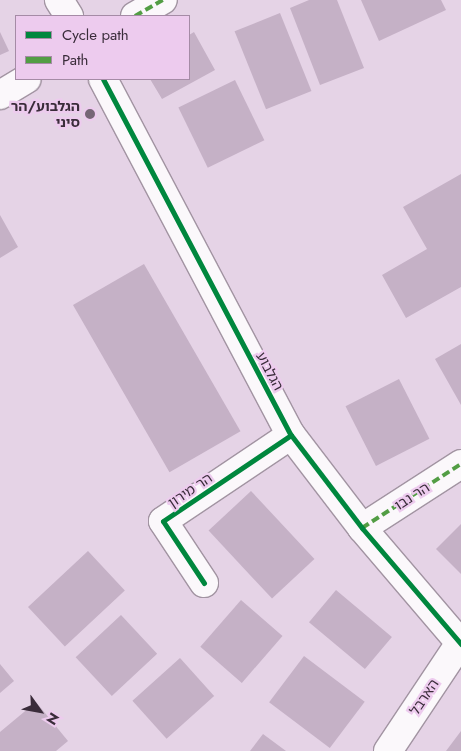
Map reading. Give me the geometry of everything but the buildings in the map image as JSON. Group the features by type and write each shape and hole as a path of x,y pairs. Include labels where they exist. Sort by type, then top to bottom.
{"street":[{"path":"59,0 68,15"},
{"path":"136,15 163,0"},
{"path":"0,95 26,80"},
{"name":"הגלבוע","path":"104,80 292,435 362,528 460,644"},
{"name":"הר מירון","path":"204,583 163,522 292,435"},
{"name":"הר נבו","path":"362,528 461,464"},
{"name":"הארבל","path":"388,751 460,644"}],"marked path":[{"path":"137,15 163,0"},
{"path":"362,528 461,464"}],"cycle path":[{"path":"104,80 291,435 362,528 461,644"},
{"path":"204,583 163,521 291,435"}],"place":[{"name":"הגלבוע/הר סיני","path":"90,114"}]}
